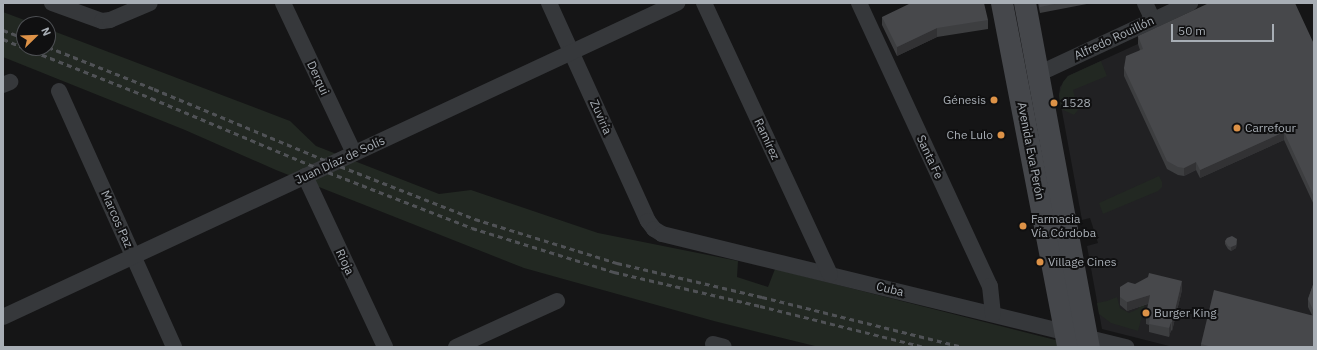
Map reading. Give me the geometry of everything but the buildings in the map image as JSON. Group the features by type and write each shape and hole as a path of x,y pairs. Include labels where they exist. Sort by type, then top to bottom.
{"main road":[{"name":"Avenida Eva Perón","path":"1002,3 1067,340"},
{"name":"Avenida Eva Perón","path":"1025,3 1088,342"}],"street":[{"path":"52,3 102,21 110,20 150,3"},
{"name":"Derqui","path":"283,3 354,153"},
{"name":"Zuviría","path":"549,3 648,221 654,229"},
{"name":"Juan Díaz de Solís","path":"3,317 677,3"},
{"name":"Ramírez","path":"704,3 830,274"},
{"name":"Santa Fe","path":"859,3 990,286 993,314"},
{"path":"1146,3 1153,20"},
{"name":"Alfredo Rouillón","path":"1038,74 1190,3"},
{"name":"Marcos Paz","path":"60,91 174,347"},
{"name":"Rioja","path":"305,176 385,347"},
{"name":"Cuba","path":"654,229 662,234 993,314 1067,340 1126,347"},
{"path":"456,347 556,301"}],"shaded area":[{"path":"1227,3 1314,52 1314,347 1173,347 1102,329 1087,246 1098,243 1090,218 1082,220 1059,95 1060,87 1068,76"},
{"path":"3,12 16,17 16,56 56,56 56,32 290,121 316,146 439,194 471,190 598,233 738,261 737,277 768,287 775,269 1083,347 819,347 714,321 524,268 276,170 185,130 3,57"},
{"path":"1101,61 1107,76 1073,90 1078,110 1074,115 1061,109 1059,95 1063,82 1068,76"},
{"path":"1159,176 1162,182 1162,187 1158,191 1103,214 1099,203"},
{"path":"1117,297 1120,308 1129,313 1138,309 1141,303 1145,304 1138,331 1111,323 1099,314 1097,303"}],"railway":[{"path":"3,30 16,35"},
{"path":"3,39 16,45"},
{"path":"56,50 332,163 475,219 617,263 963,347"},
{"path":"45,56 151,98 320,169 472,228 614,272 925,347"}],"place":[{"name":"Génesis","path":"994,100"},
{"name":"1528","path":"1054,103"},
{"name":"Carrefour","path":"1237,128"},
{"name":"Che Lulo","path":"1001,135"},
{"name":"Farmacia Vía Córdoba","path":"1023,226"},
{"name":"Village Cines","path":"1040,262"},
{"name":"Burger King","path":"1146,313"}]}
